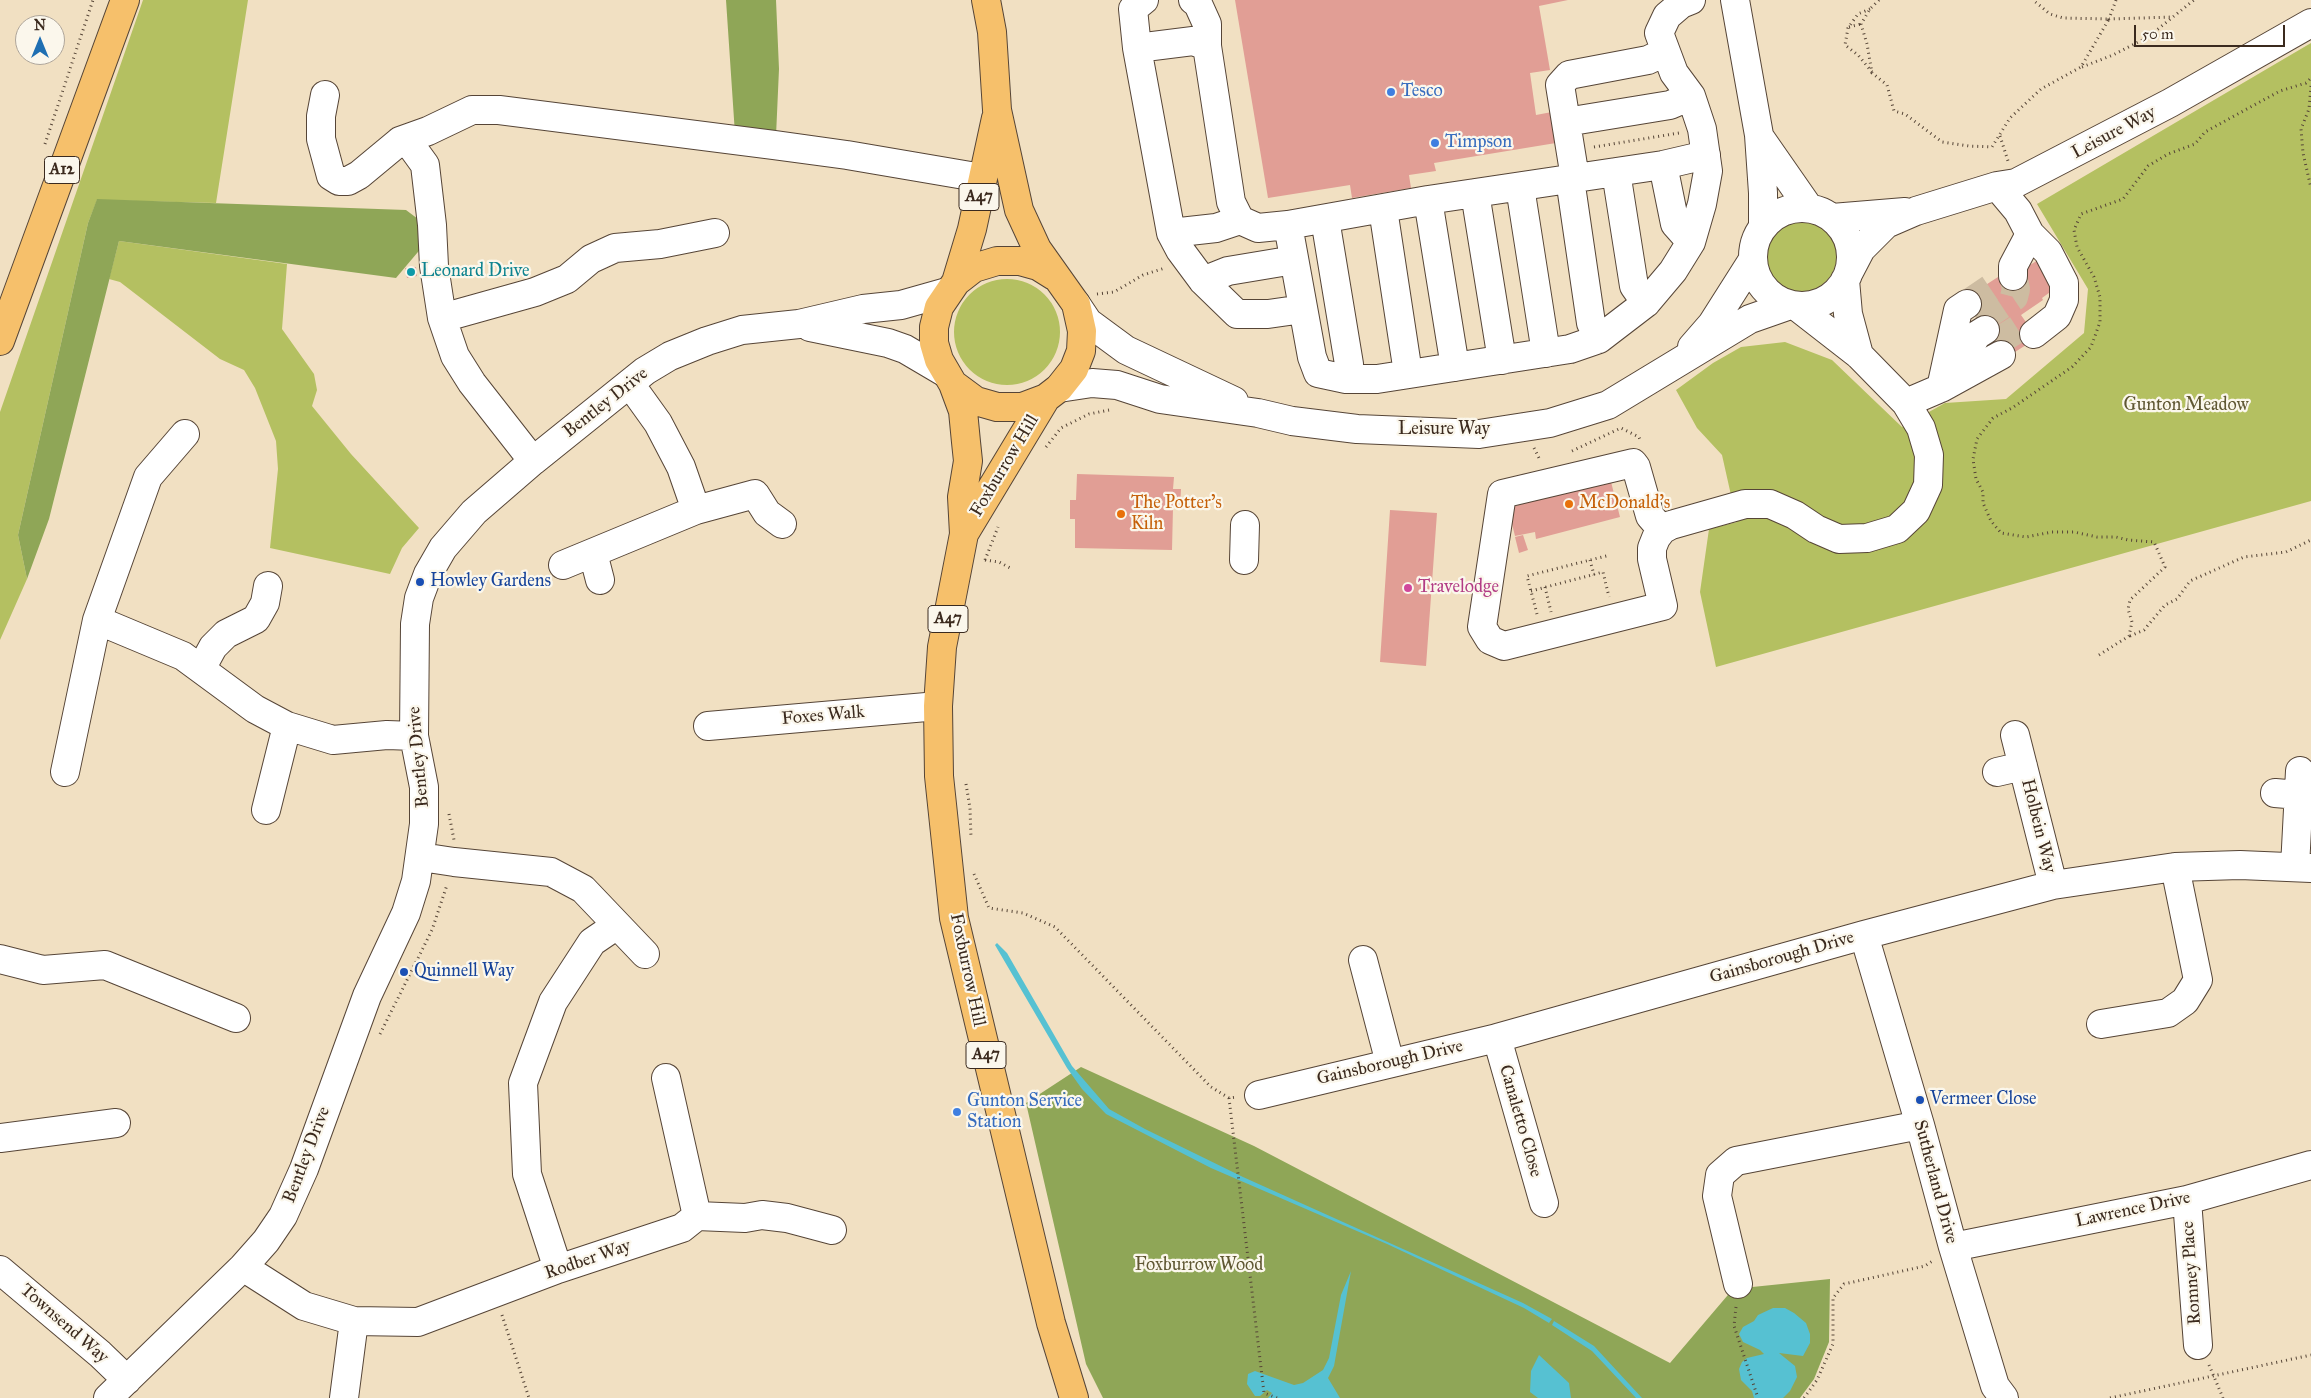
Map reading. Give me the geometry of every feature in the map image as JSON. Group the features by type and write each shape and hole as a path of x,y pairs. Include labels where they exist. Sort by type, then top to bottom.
{"highway":[{"name":"A12","path":"0,341 125,0"},
{"name":"A47","path":"986,0 992,32 998,110 1019,210 1037,249 1054,276"},
{"name":"A47","path":"951,287 972,229 998,110"},
{"path":"997,261 1020,261 1038,266 1054,276 1066,288 1090,294 1082,330 1081,351 1074,368 1052,393 1022,407 998,407 976,400 949,378 939,360 934,343 934,326 939,307 951,287 974,268 997,261"},
{"name":"Foxburrow Hill","path":"949,378 963,411 968,461 962,497 964,534 942,647 938,706 939,776 954,918 1051,1323 1074,1398"},
{"name":"Foxburrow Hill","path":"964,534 1052,393"}],"street":[{"path":"1144,0 1133,9 1137,48 1171,233 1184,256 1203,281 1237,314 1268,314 1303,309"},
{"path":"1193,0 1198,4 1207,24 1207,46 1231,202 1240,220 1258,228 1288,225 1428,200 1663,165 1704,142"},
{"path":"1288,225 1312,357 1318,373 1346,379 1377,379 1570,349 1599,339 1646,303 1673,271 1691,242 1708,171 1704,142 1691,96 1674,73 1659,33 1667,16 1681,4 1691,0"},
{"path":"1736,0 1759,135 1763,226"},
{"name":"Leisure Way","path":"1052,393 1092,383 1117,385 1160,399 1258,413 1292,421 1357,429 1479,434 1550,423 1608,404 1750,320 1793,306 1819,303 1839,290 1861,249 1886,224 1916,211 1996,186 2016,183 2308,33"},
{"path":"1137,48 1193,41 1207,46"},
{"path":"1599,339 1591,323 1572,179 1571,151 1560,85 1569,75 1648,60 1665,52"},
{"path":"325,96 321,116 321,139 331,176 339,181 348,181 400,141 428,131 472,110 499,110 847,155 982,178"},
{"path":"1566,122 1670,105 1691,96"},
{"path":"1759,135 1820,213 1841,227 1851,248 1847,276 1848,314 1859,355"},
{"path":"400,141 412,147 425,165 432,225 434,266 442,318 455,356 472,383 533,461"},
{"path":"1663,165 1675,224 1691,242"},
{"path":"1616,172 1634,286 1646,303"},
{"path":"1996,186 2018,211 2030,234 2048,252 2064,283 2040,315"},
{"path":"1520,187 1546,353"},
{"path":"1475,193 1502,360"},
{"path":"1428,200 1454,367"},
{"path":"1383,209 1408,373"},
{"name":"Leisure Way","path":"1678,364 1712,324 1752,261 1753,248 1763,226 1779,213 1788,209 1820,213 1916,211"},
{"path":"1325,219 1349,364 1346,379"},
{"path":"1171,233 1216,228 1240,220"},
{"path":"442,318 535,292 567,279 591,259 615,248 660,244 683,227 715,233"},
{"path":"2009,275 2030,234"},
{"path":"1203,281 1228,271 1294,260"},
{"path":"1662,530 1650,516 1636,467 1628,463 1502,494 1496,530 1511,553 1506,590 1484,614 1482,628 1490,640 1504,646 1536,629 1663,606 1652,558 1652,548 1662,530 1671,525 1745,504 1770,504 1839,539 1867,538 1897,529 1916,512 1928,485 1929,455 1921,428 1906,403 1859,355 1793,306 1778,301 1768,293 1754,273 1752,261"},
{"name":"Bentley Drive","path":"118,1389 243,1268 266,1241 292,1197 367,996 406,913 416,881 421,856 424,787 414,736 415,624 419,598 428,574 443,548 461,526 533,461 645,371 670,356 707,341 742,330 799,324 863,309 901,305 951,287"},
{"name":"Leisure Way","path":"1090,294 1093,327 1126,350 1258,413"},
{"path":"1906,403 1941,388 1983,328 1961,319 1941,388"},
{"name":"Bentley Drive","path":"799,324 888,343 905,349 949,378"},
{"path":"630,384 658,423 681,467 696,510"},
{"path":"65,772 97,620 148,476 185,434"},
{"path":"563,565 696,510 755,494 767,514 782,524"},
{"path":"1244,560 1245,525"},
{"path":"593,553 600,580"},
{"path":"201,668 213,647 226,634 256,619 265,603 268,586"},
{"path":"97,620 183,656 255,708 287,726 333,740 414,736"},
{"name":"Foxes Walk","path":"708,726 938,706"},
{"path":"266,810 287,726"},
{"name":"Holbein Way","path":"2015,735 2010,769 2053,885"},
{"path":"2291,786 2303,867"},
{"path":"421,856 454,862 551,872 583,890 645,954"},
{"name":"Gainsborough Drive","path":"1258,1095 1497,1038 1864,935 2053,885 2175,867 2240,865 2303,867"},
{"path":"2101,1024 2168,1013 2185,1001 2198,980 2175,867"},
{"path":"558,1269 527,1174 523,1082 553,1002 592,942 617,925"},
{"name":"Sutherland Drive","path":"1864,935 1920,1125 1953,1247 1999,1396"},
{"path":"0,959 43,970 105,965 236,1018"},
{"path":"1363,960 1390,1063"},
{"name":"Canaletto Close","path":"1497,1038 1544,1203"},
{"path":"666,1078 689,1222 762,1215 787,1218 832,1230"},
{"path":"0,1138 116,1123"},
{"path":"1738,1284 1717,1196 1720,1175 1736,1161 1920,1125"},
{"name":"Lawrence Drive","path":"1953,1247 2187,1200 2311,1165"},
{"name":"Romney Place","path":"2187,1200 2198,1346"},
{"name":"Rodber Way","path":"243,1268 304,1306 354,1321 418,1322 689,1222"},
{"name":"Townsend Way","path":"0,1270 100,1354 118,1389"},
{"path":"344,1398 354,1321"}],"path":[{"path":"43,150 93,0"},
{"path":"1848,28 1861,24 1870,9 1879,0"},
{"path":"2033,0 2050,14 2063,18 2109,20 2173,18"},
{"path":"2082,67 2109,20 2116,0"},
{"path":"1870,9 1858,14 1848,28 1845,45 1858,55 1872,73 1887,85 1894,111 1905,114 1942,142 1992,147 2010,118 2041,89 2082,67 2113,56 2148,37 2194,0"},
{"path":"1861,24 1872,73"},
{"path":"2129,636 2132,622 2128,609 2130,600 2165,567 2154,542 2116,537 2097,537 2074,532 2052,532 2026,537 2001,533 1991,520 1983,503 1982,492 1976,478 1973,459 1977,438 1993,418 2012,408 2072,367 2091,347 2100,322 2100,297 2094,277 2077,247 2074,230 2082,214 2123,199 2148,166 2168,154 2195,144 2205,132 2280,91 2306,83 2311,78"},
{"path":"2311,86 2310,109 2302,130 2303,153 2311,188"},
{"path":"1571,151 1704,142"},
{"path":"1090,294 1114,292 1143,275 1160,270 1184,256"},
{"path":"1090,294 1104,300"},
{"path":"1044,450 1061,428 1089,414 1118,410"},
{"path":"983,570 984,560 1000,523"},
{"path":"2099,655 2129,636 2144,630 2165,605 2177,599 2190,581 2244,557 2286,552 2311,540"},
{"path":"1536,629 1527,576 1610,555"},
{"path":"984,560 999,562 1012,569"},
{"path":"1590,560 1594,575"},
{"path":"1531,591 1603,572 1610,598"},
{"path":"1545,587 1552,613"},
{"path":"964,776 970,808 972,844"},
{"path":"973,871 989,908 1023,913 1054,927 1211,1087 1229,1098 1258,1095"},
{"path":"1229,1098 1264,1393 1277,1398"},
{"path":"1804,1398 1817,1380 1833,1344 1833,1298 1844,1284 1925,1266 1953,1247"},
{"path":"1738,1284 1734,1326 1758,1398"},
{"path":"495,1294 529,1398"},
{"path":"2198,1346 2215,1375 2223,1398"},
{"path":"2110,1398 2311,1355"}],"green space":[{"path":"143,0 248,0 216,203 97,200 88,223 18,535 27,579 0,640 0,412"},
{"path":"726,0 776,0 779,69 776,136 735,134"},
{"name":"Gunton Meadow","path":"2311,43 2311,501 1716,667 1700,592 1709,529 1737,522 1722,455 1697,428 1676,390 1713,363 1741,347 1785,342 1832,360 1902,427 1945,403 2006,399 2084,333 2088,289 2037,204"},
{"path":"97,199 406,210 422,222 423,246 396,278 119,241 49,519 27,579 18,535 88,223"},
{"path":"1800,218 1821,224 1831,234 1837,255 1831,276 1821,286 1800,292 1779,286 1769,276 1763,255 1769,234 1779,224"},
{"path":"119,241 287,264 282,329 314,374 317,390 312,406 351,454 419,528 402,548 390,574 270,548 278,469 276,441 255,388 244,370 220,359 120,282 109,279"},
{"path":"1007,279 1027,283 1045,294 1056,312 1060,332 1056,352 1045,370 1027,381 1007,385 987,381 969,370 958,352 954,332 958,312 969,294 987,283"},
{"name":"Foxburrow Wood","path":"1081,1067 1254,1146 1670,1363 1733,1289 1830,1279 1829,1342 1814,1379 1800,1398 1103,1398 1086,1364 1026,1103"}],"water":[{"path":"997,943 1007,953 1072,1066 1109,1109 1145,1129 1243,1177 1523,1303 1552,1319 1549,1323 1524,1308 1387,1244 1211,1168 1106,1114 1082,1089 1067,1068 995,945"},
{"path":"1351,1271 1334,1366 1328,1378 1340,1398 1268,1398 1272,1393 1267,1390 1260,1396 1255,1396 1247,1384 1248,1374 1255,1371 1294,1385 1303,1383 1323,1370 1329,1358 1341,1295"},
{"path":"1773,1308 1785,1308 1806,1323 1810,1334 1810,1343 1803,1356 1779,1353 1795,1366 1797,1377 1790,1391 1783,1398 1754,1398 1752,1391 1741,1380 1739,1369 1742,1362 1747,1358 1764,1354 1743,1342 1739,1334 1743,1327 1754,1321 1758,1315"},
{"path":"1554,1321 1594,1346 1642,1398 1636,1398 1592,1351 1552,1325"},
{"path":"1539,1355 1569,1383 1571,1398 1538,1398 1530,1392 1531,1371"}],"building":[{"name":"Tesco","path":"1235,0 1568,0 1539,6 1550,70 1530,73 1536,115 1557,111 1562,142 1434,163 1436,171 1409,175 1411,188 1352,198 1350,185 1268,198"},
{"path":"2038,260 2057,287 2042,298 2043,300 2021,315 2037,338 2004,359 1964,299 1998,277 2002,283"},
{"name":"Leonard Drive","path":"416,267 417,276 407,278 405,268"},
{"name":"The Potter's Kiln","path":"1077,474 1174,477 1173,489 1181,489 1180,508 1173,508 1172,550 1075,548 1075,519 1070,519 1070,500 1076,500"},
{"name":"McDonald's","path":"1609,474 1620,517 1536,539 1535,532 1515,536 1508,508 1536,500 1534,493"},
{"name":"Travelodge","path":"1390,510 1437,513 1426,666 1380,662"},
{"path":"1523,535 1528,550 1519,553 1515,537"}],"tunnel":[{"path":"1978,321 2014,297 2016,289 2013,276"},
{"path":"1967,304 2001,281"},
{"path":"1994,344 2027,323"}],"place":[{"name":"Tesco","path":"1391,92"},
{"name":"Timpson","path":"1435,143"},
{"name":"Leonard Drive","path":"411,272"},
{"name":"McDonald's","path":"1569,504"},
{"name":"The Potter's Kiln","path":"1121,514"},
{"name":"Howley Gardens","path":"420,582"},
{"name":"Travelodge","path":"1408,588"},
{"name":"Quinnell Way","path":"404,972"},
{"name":"Vermeer Close","path":"1920,1100"},
{"name":"Gunton Service Station","path":"957,1112"}]}
